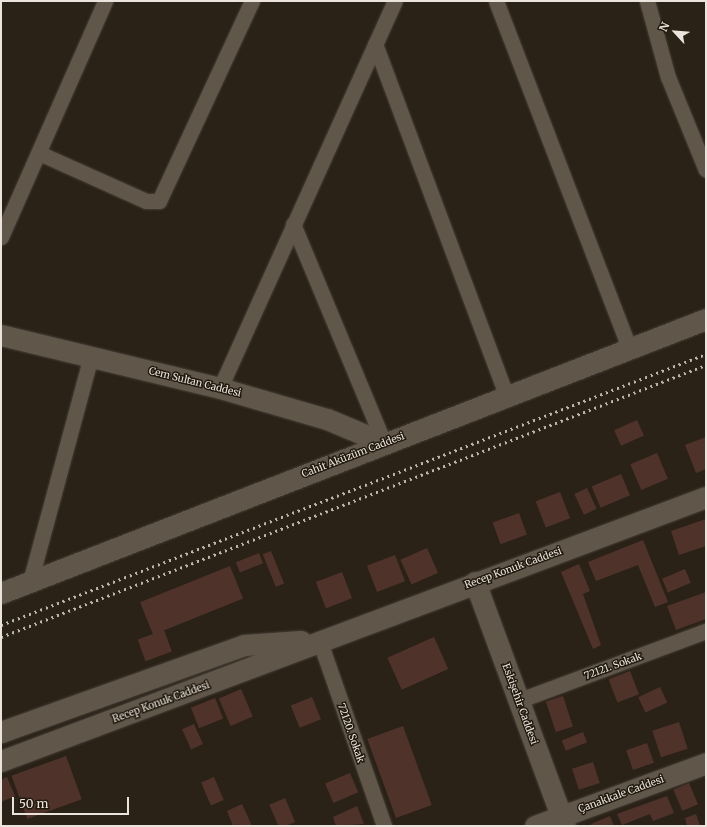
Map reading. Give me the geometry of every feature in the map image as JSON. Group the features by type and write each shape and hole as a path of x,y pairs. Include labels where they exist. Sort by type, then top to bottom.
{"street":[{"path":"1,237 105,1"},
{"path":"39,153 146,201 159,201 252,1"},
{"path":"220,388 395,1"},
{"path":"496,1 629,348"},
{"path":"647,1 668,76 706,170"},
{"path":"375,44 506,395"},
{"path":"293,224 384,443"},
{"name":"Cahit Aküzüm Caddesi","path":"1,593 506,395 706,319"},
{"name":"Cem Sultan Caddesi","path":"1,335 220,388 328,419 384,443"},
{"path":"30,582 91,356"},
{"name":"Recep Konuk Caddesi","path":"1,761 319,639 706,497"},
{"name":"Eskişehir Caddesi","path":"475,582 520,700 563,821"},
{"name":"72121. Sokak","path":"520,700 706,631"},
{"name":"Recep Konuk Caddesi","path":"1,732 244,645 319,639"},
{"name":"72120. Sokak","path":"319,639 384,826"},
{"name":"Çanakkale Caddesi","path":"535,826 563,821 706,763"}],"building":[{"path":"637,420 644,436 621,446 614,430"},
{"path":"706,437 706,469 696,473 685,445"},
{"path":"657,453 668,479 641,490 630,464"},
{"path":"621,474 630,495 601,508 592,487"},
{"path":"587,488 597,509 584,515 574,494"},
{"path":"560,492 570,518 546,527 536,501"},
{"path":"519,513 527,535 501,544 493,523"},
{"path":"706,519 706,546 679,555 671,531"},
{"path":"643,540 668,602 655,607 638,565 596,581 588,562"},
{"path":"427,548 438,573 411,584 401,560"},
{"path":"271,551 284,583 276,587 263,554"},
{"path":"259,553 263,563 240,573 236,562"},
{"path":"395,555 405,581 377,592 367,566"},
{"path":"579,564 590,591 583,594 601,645 593,649 561,572"},
{"path":"230,566 243,598 153,635 140,602"},
{"path":"685,569 691,583 668,593 662,579"},
{"path":"342,572 352,598 326,608 316,582"},
{"path":"706,592 706,619 676,630 667,606"},
{"path":"164,630 172,652 146,661 138,640"},
{"path":"434,637 448,669 402,690 387,658"},
{"path":"630,671 639,694 617,703 609,679"},
{"path":"660,687 667,702 645,713 638,697"},
{"path":"241,689 253,717 231,726 219,698"},
{"path":"563,696 573,726 556,732 546,702"},
{"path":"312,697 321,719 300,728 291,706"},
{"path":"215,698 223,718 199,728 191,708"},
{"path":"679,722 688,749 661,757 652,731"},
{"path":"194,724 203,744 191,749 182,729"},
{"path":"403,726 432,805 396,818 367,739"},
{"path":"583,732 587,742 566,751 562,741"},
{"path":"647,743 654,763 633,770 626,750"},
{"path":"66,756 82,799 27,819 11,776"},
{"path":"593,762 600,783 579,790 572,769"},
{"path":"350,773 358,792 333,803 325,784"},
{"path":"7,777 15,796 1,802 1,780"},
{"path":"214,777 224,800 211,805 201,782"},
{"path":"689,783 698,804 682,811 673,790"},
{"path":"667,796 674,813 653,821 650,814 622,825 617,814"},
{"path":"285,798 295,822 286,826 278,826 269,805"},
{"path":"242,804 252,826 233,826 227,811"},
{"path":"357,806 364,824 336,826 333,817"},
{"path":"696,814 700,826 687,826 685,818"},
{"path":"610,816 614,826 592,826 591,824"}],"railway":[{"path":"1,625 706,354"},
{"path":"1,637 706,365"}]}
